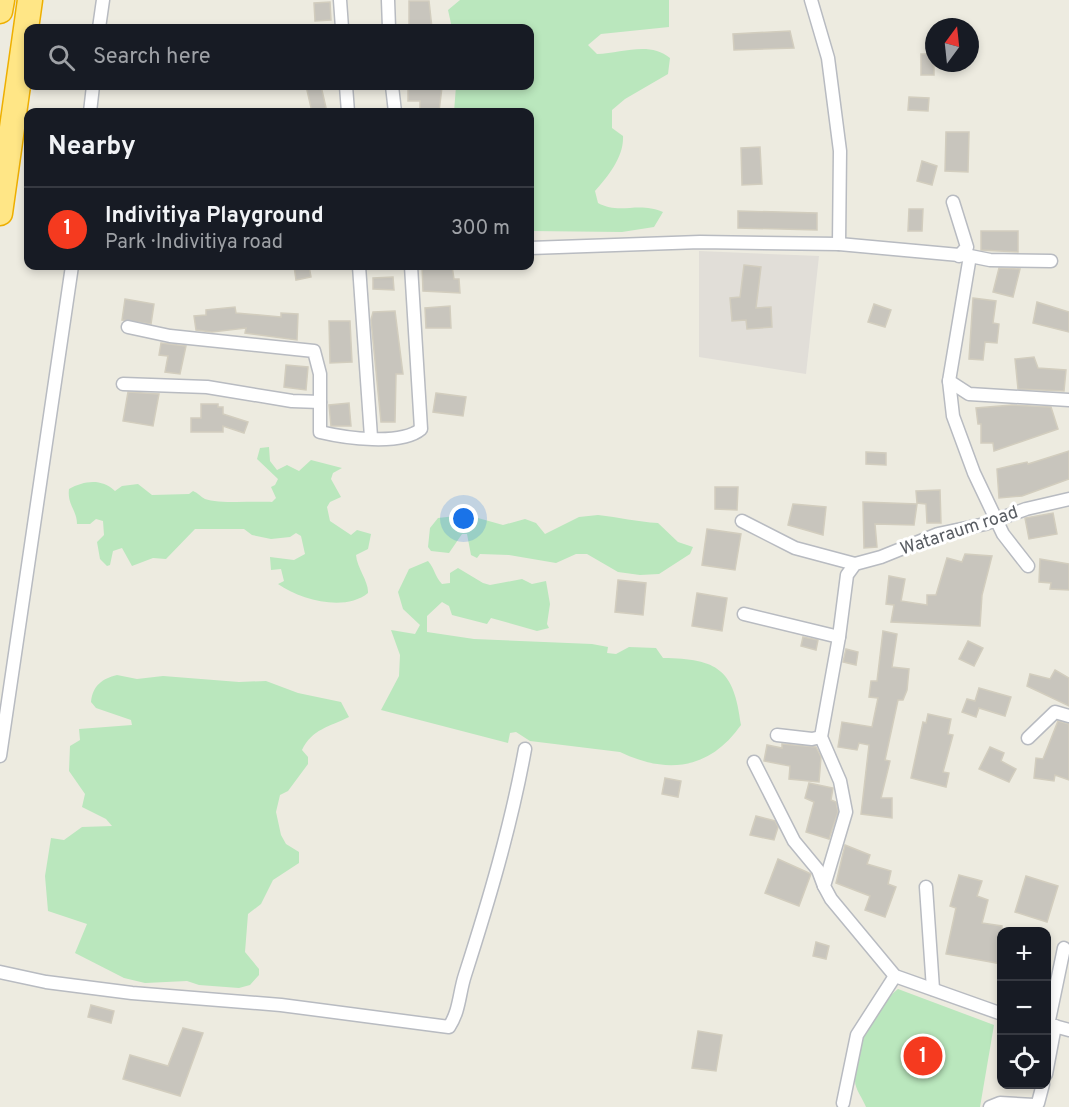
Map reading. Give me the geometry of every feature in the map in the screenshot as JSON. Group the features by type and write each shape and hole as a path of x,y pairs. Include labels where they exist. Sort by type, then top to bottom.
{"highway":[{"path":"0,11 2,0"},
{"path":"27,24 30,0"},
{"path":"0,213 24,43"}],"street":[{"path":"100,24 103,0"},
{"path":"340,0 342,24"},
{"path":"388,0 389,24"},
{"path":"811,0 828,58 840,151 839,244"},
{"path":"90,108 93,90"},
{"path":"346,90 348,108"},
{"path":"392,90 395,108"},
{"path":"953,202 967,247 949,381 953,416 974,473 1004,534 1028,566"},
{"path":"534,248 688,242 839,244 990,260 1051,261"},
{"path":"0,756 71,270"},
{"path":"359,270 371,437"},
{"path":"128,327 170,336 314,351 320,374 320,432 389,439 412,437 421,429 411,270"},
{"path":"949,381 969,394 1069,400"},
{"path":"123,384 207,387 292,401 320,402"},
{"name":"Wataraum road","path":"855,564 881,557 938,534 1069,499"},
{"path":"742,521 795,548 855,564 847,575 839,637 821,737 840,781 846,812 824,886"},
{"path":"744,614 839,637"},
{"path":"1028,738 1055,712 1069,716"},
{"path":"777,735 812,739 821,737"},
{"path":"0,972 46,982 132,993 281,1005 449,1027 457,1014 462,983 501,863 525,749"},
{"path":"754,762 794,841 818,870 824,886 847,922 895,976 997,1012"},
{"path":"926,887 933,989"},
{"path":"1051,1020 1064,948"},
{"path":"843,1102 857,1035 895,976"},
{"path":"1051,1025 1069,1030"},
{"path":"990,1107 1000,1103 1034,1105 1038,1103 1042,1089"}],"shaded area":[{"path":"699,251 819,256 806,374 699,357"}],"green space":[{"path":"460,0 669,0 669,27 601,34 588,45 597,54 645,49 654,50 670,58 668,74 625,99 612,110 612,128 623,136 623,144 614,166 595,191 598,203 606,206 645,208 663,212 654,227 622,232 534,231 534,108 454,108 456,90 534,90 534,24 451,24 448,10"},
{"path":"269,447 270,461 277,470 287,465 299,471 311,460 342,468 333,473 331,479 341,497 330,502 327,507 330,521 351,535 357,530 371,534 368,549 356,555 368,593 347,602 323,602 299,595 278,584 284,581 281,569 271,570 270,557 294,560 305,554 301,536 296,533 290,537 271,539 252,535 244,529 195,529 166,559 153,558 132,566 122,548 113,551 110,565 107,566 100,559 97,542 104,535 103,521 96,519 90,524 77,524 69,499 69,489 92,482 104,484 115,491 122,486 138,484 152,495 189,494 193,491 211,501 272,502 276,498 271,487 278,479 257,459 260,448"},
{"path":"598,515 658,523 678,542 693,547 690,554 659,574 640,575 618,572 587,554 576,554 556,563 509,555 480,554 477,558 471,555 467,534 462,534 449,553 431,551 428,547 430,528 438,518 456,516 472,521 478,518 503,525 525,519 536,523 545,534 579,517"},
{"path":"428,561 442,584 450,583 450,573 458,568 490,585 522,579 532,584 546,581 550,604 547,624 549,628 537,631 491,618 487,624 452,615 449,606 442,602 427,616 427,632 474,639 592,644 608,647 607,653 616,654 629,647 656,648 663,658 697,661 720,671 728,679 734,691 741,725 729,740 702,759 687,764 671,765 655,764 620,752 530,741 516,732 510,733 508,743 381,710 399,676 400,655 391,630 415,634 420,625 403,609 398,592 409,569"},
{"path":"117,675 137,679 163,676 239,682 266,681 298,693 341,702 349,717 322,729 311,737 302,750 308,757 308,764 288,791 280,795 276,812 281,835 286,844 299,852 299,863 273,880 261,904 248,914 245,952 259,969 259,975 250,985 239,988 199,985 187,981 145,983 124,978 75,953 87,924 48,911 45,876 51,838 64,840 82,827 112,826 106,819 82,807 85,794 69,771 70,746 80,740 79,729 132,725 131,720 96,708 91,702 96,687"},
{"path":"898,989 994,1025 980,1107 866,1107 855,1084 857,1056 873,1018"}],"building":[{"path":"409,1 429,1 432,24 409,24"},
{"path":"330,2 331,20 315,21 314,3"},
{"path":"790,31 794,48 734,50 733,34"},
{"path":"921,54 925,54 925,72 934,72 934,75 921,75"},
{"path":"307,90 322,90 326,108 311,108"},
{"path":"408,90 442,90 439,108 420,108 420,101 408,101"},
{"path":"909,97 929,98 928,111 908,110"},
{"path":"946,132 969,132 968,172 945,171"},
{"path":"760,147 762,184 742,185 741,148"},
{"path":"922,161 937,166 932,185 917,181"},
{"path":"909,209 923,209 922,231 908,231"},
{"path":"738,211 817,213 817,230 738,228"},
{"path":"981,231 1018,231 1018,252 981,250"},
{"path":"744,265 761,267 756,308 771,307 772,327 747,329 746,320 732,321 730,298 740,297"},
{"path":"999,268 1020,269 1013,297 993,292"},
{"path":"295,270 310,270 311,277 296,280"},
{"path":"422,270 453,270 454,279 459,279 460,293 423,291"},
{"path":"393,277 394,290 373,289 373,278"},
{"path":"973,298 996,301 993,323 999,324 997,343 985,342 983,360 969,359"},
{"path":"125,299 154,304 151,324 122,320"},
{"path":"1037,302 1069,312 1069,332 1033,323"},
{"path":"874,304 891,310 885,327 868,322"},
{"path":"450,306 451,328 426,328 425,308"},
{"path":"235,307 236,313 281,317 281,313 298,314 297,340 245,333 246,328 212,332 196,330 194,316 206,315 206,310"},
{"path":"395,311 403,374 396,374 395,422 381,422 371,320 373,312"},
{"path":"329,321 350,321 352,362 330,363"},
{"path":"161,343 186,346 180,374 165,372 168,356 159,355"},
{"path":"1034,357 1038,368 1066,370 1064,391 1018,389 1015,359"},
{"path":"286,365 308,367 306,390 284,387"},
{"path":"128,392 159,394 153,426 123,421"},
{"path":"436,393 466,397 463,416 433,412"},
{"path":"349,403 351,426 331,426 329,405"},
{"path":"201,404 218,404 218,407 223,407 223,414 248,422 244,433 223,426 223,432 191,432 191,418 201,418"},
{"path":"1012,405 1051,407 1058,429 994,451 993,443 981,443 981,424 978,424 976,408"},
{"path":"1069,451 1069,479 1022,496 999,498 997,469 1027,462 1028,464"},
{"path":"866,452 886,453 886,465 866,464"},
{"path":"715,487 738,487 737,510 715,509"},
{"path":"940,490 941,523 927,523 926,504 917,503 916,491"},
{"path":"863,502 917,504 914,525 875,524 877,547 864,548"},
{"path":"793,504 826,507 823,535 788,525"},
{"path":"1053,513 1057,534 1029,539 1025,518"},
{"path":"707,529 741,534 735,570 702,565"},
{"path":"965,554 992,556 982,595 980,626 891,622 894,605 886,604 889,576 905,579 901,601 927,605 927,595 936,595 947,558 962,562"},
{"path":"1040,559 1069,564 1069,590 1050,589 1051,583 1039,582"},
{"path":"618,580 646,583 643,615 615,612"},
{"path":"697,593 727,598 722,631 692,626"},
{"path":"883,631 897,634 892,667 909,669 907,690 903,700 898,700 885,760 890,761 881,798 892,798 892,818 861,814 869,745 859,743 857,750 838,747 842,722 872,727 878,698 869,697 871,681 877,681"},
{"path":"803,637 818,640 816,650 801,646"},
{"path":"968,641 983,648 974,666 959,659"},
{"path":"846,649 858,652 856,665 843,662"},
{"path":"1055,670 1069,678 1069,706 1027,686 1030,674 1050,679"},
{"path":"979,688 1011,697 1005,716 979,708 976,717 962,712 967,699 975,701"},
{"path":"928,714 951,719 948,734 953,735 943,772 949,773 946,787 911,778 923,722 926,723"},
{"path":"1058,721 1069,724 1069,780 1055,775 1054,781 1034,778 1036,758 1043,759"},
{"path":"782,744 816,747 821,757 819,782 789,779 790,766 764,761 767,745 782,748"},
{"path":"990,747 1004,753 1001,761 1016,769 1009,782 979,769"},
{"path":"665,778 681,781 678,797 662,794"},
{"path":"809,783 833,788 831,800 836,802 838,812 829,839 806,832 814,802 805,798"},
{"path":"756,816 775,821 778,827 774,840 750,835"},
{"path":"845,845 870,855 867,864 891,871 888,884 896,887 885,917 865,910 870,896 836,883"},
{"path":"778,859 811,874 799,906 765,893"},
{"path":"959,875 982,881 977,896 988,900 982,923 1002,926 997,927 997,963 946,954 956,908 950,906"},
{"path":"1026,876 1058,886 1047,922 1015,912"},
{"path":"816,942 829,946 826,959 813,956"},
{"path":"91,1005 114,1011 111,1023 88,1017"},
{"path":"183,1028 203,1033 180,1096 123,1079 130,1055 168,1066"},
{"path":"698,1031 722,1035 716,1071 692,1068"}],"place":[{"name":"Indivitiya Playground","path":"923,1056"}]}
